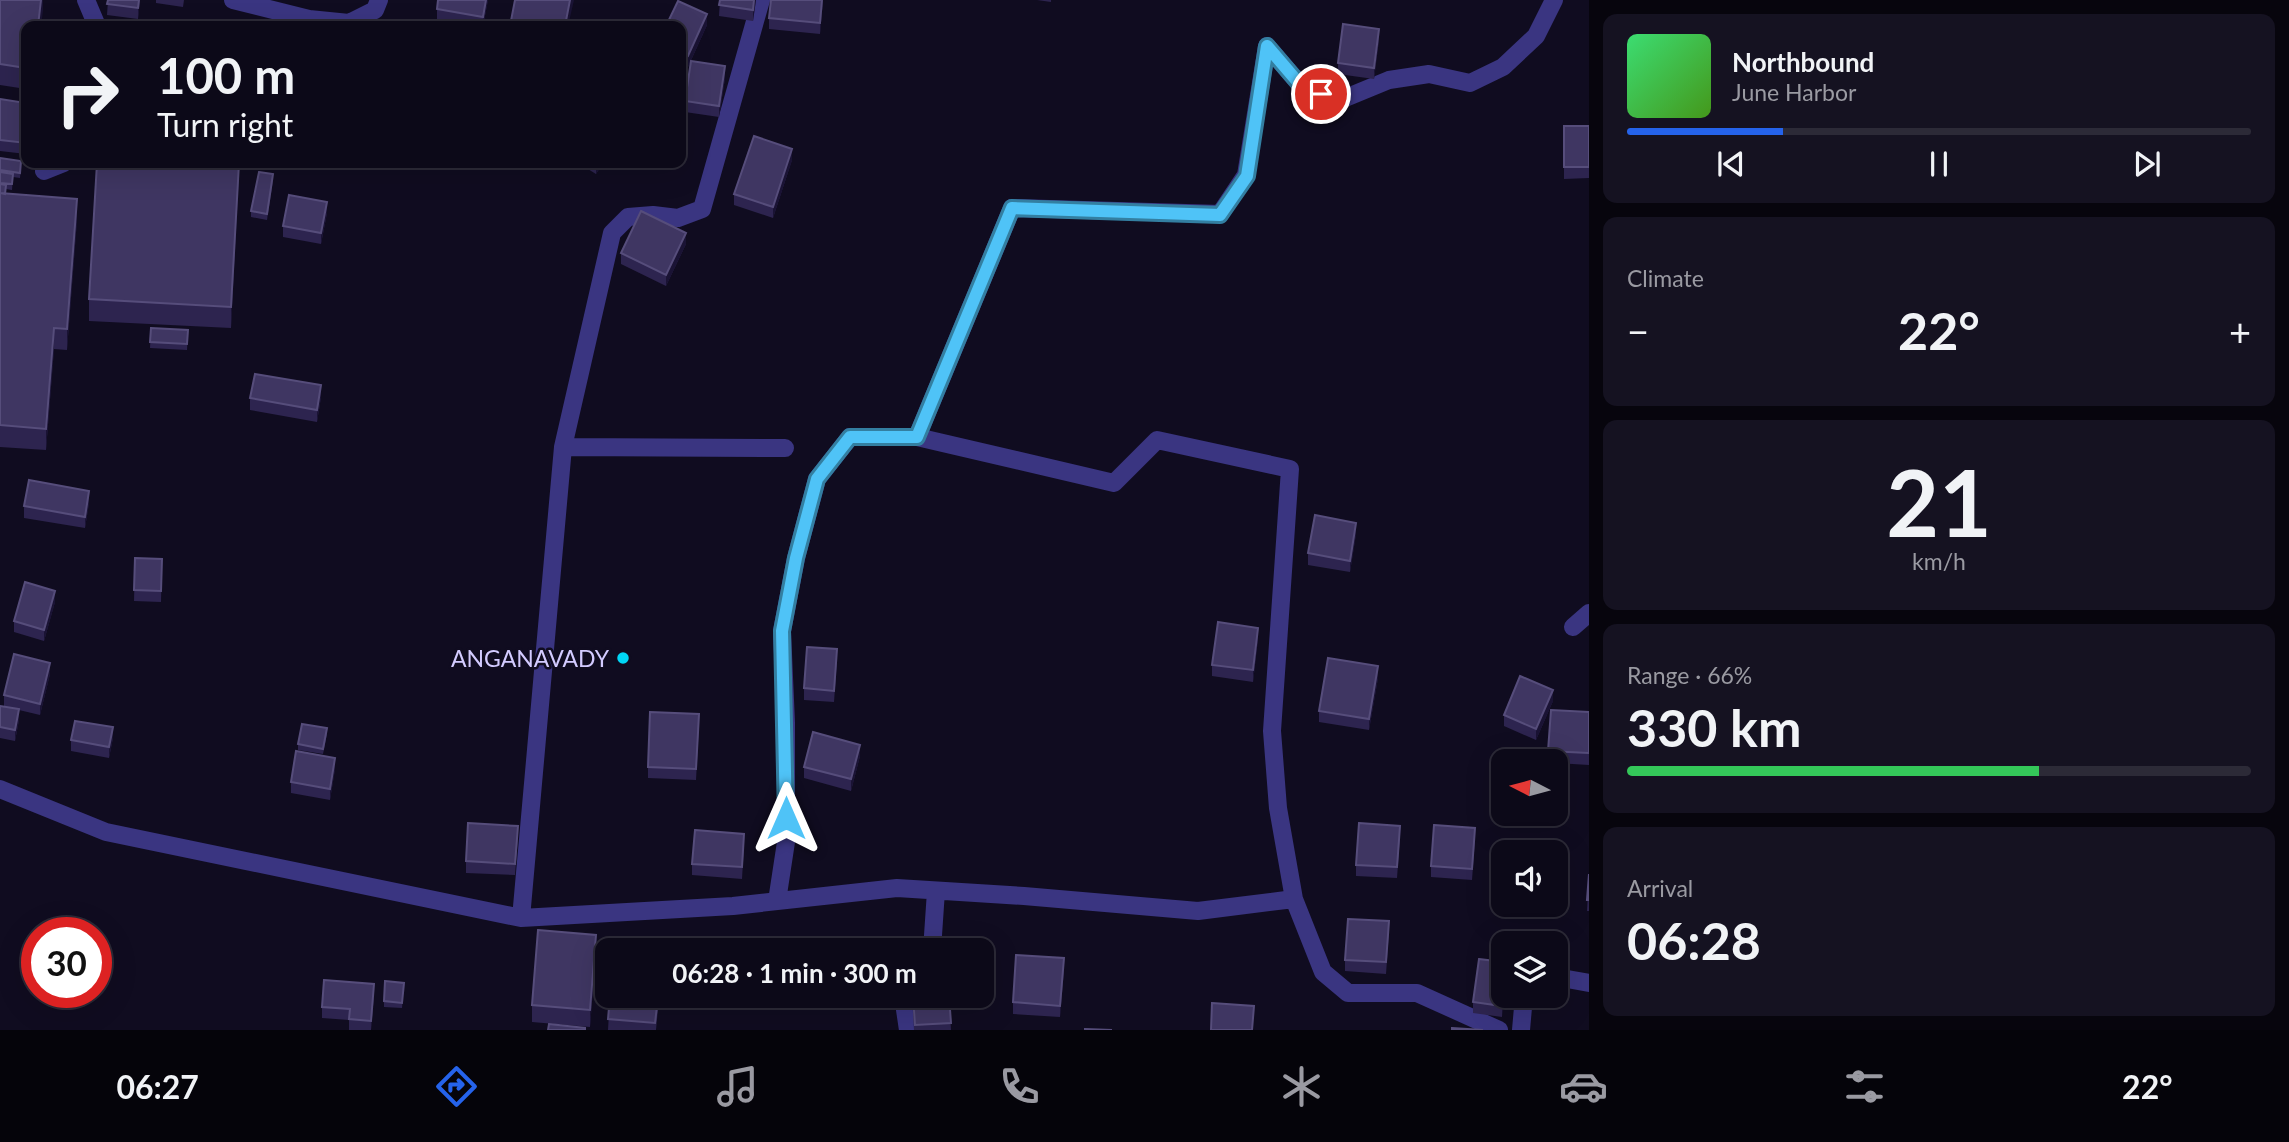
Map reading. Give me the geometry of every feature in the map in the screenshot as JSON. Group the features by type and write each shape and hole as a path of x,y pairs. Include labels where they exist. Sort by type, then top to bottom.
{"street":[{"path":"86,0 95,21"},
{"path":"233,0 309,19 329,21"},
{"path":"353,21 374,10 379,0"},
{"path":"522,918 563,447 612,233 628,217 653,215 678,218 702,209 761,0"},
{"path":"917,437 1012,208 1220,215 1247,176 1267,46 1303,88 1338,101 1389,80 1429,74 1470,83 1503,67 1536,36 1555,0"},
{"path":"44,170 50,168"},
{"path":"777,901 786,842 786,723 782,631 796,558 817,479 850,437 917,437 1114,483 1157,440 1290,469 1272,730 1278,808 1294,899 1323,972 1348,993 1417,993 1499,1030"},
{"path":"563,447 785,448"},
{"path":"1573,628 1589,613"},
{"path":"0,789 106,832 522,918 733,906 897,888 1198,911 1294,899"},
{"path":"933,938 936,891"},
{"path":"1568,979 1589,983"},
{"path":"905,1008 908,1030"},
{"path":"1521,1030 1523,1008"}],"building":[{"path":"0,0 41,0 39,21 21,21 21,67 0,64"},
{"path":"108,0 139,0 138,8 107,4"},
{"path":"438,0 486,0 483,17 437,9"},
{"path":"515,0 570,0 566,21 511,21"},
{"path":"720,0 754,0 753,10 719,5"},
{"path":"771,0 822,0 820,23 769,18"},
{"path":"678,1 707,14 688,56 686,21 668,21"},
{"path":"1343,24 1379,29 1374,68 1338,63"},
{"path":"691,61 725,66 719,106 686,101"},
{"path":"0,99 21,102 21,142 0,140"},
{"path":"1564,126 1589,126 1589,167 1564,167"},
{"path":"754,136 792,149 773,207 734,194"},
{"path":"0,158 21,161 20,173 0,170"},
{"path":"97,168 239,168 231,307 89,299"},
{"path":"0,172 13,174 12,184 0,183"},
{"path":"259,172 273,174 267,214 251,211"},
{"path":"0,184 6,185 5,194 0,193"},
{"path":"0,193 77,199 67,329 54,328 46,429 0,425"},
{"path":"289,195 327,202 321,233 283,226"},
{"path":"641,211 686,233 666,275 621,253"},
{"path":"151,328 188,330 187,344 150,342"},
{"path":"255,374 321,385 317,410 250,398"},
{"path":"29,480 89,491 85,517 24,506"},
{"path":"1315,515 1356,523 1350,561 1308,553"},
{"path":"135,558 162,559 161,591 134,590"},
{"path":"25,582 55,591 44,630 14,621"},
{"path":"1218,622 1258,628 1253,670 1212,665"},
{"path":"807,647 837,649 834,691 804,688"},
{"path":"14,654 50,663 40,704 4,695"},
{"path":"1328,658 1378,666 1369,719 1319,711"},
{"path":"1520,676 1553,690 1536,729 1504,715"},
{"path":"0,706 19,709 15,730 0,727"},
{"path":"1551,710 1589,712 1589,753 1548,749"},
{"path":"650,712 699,714 696,769 648,767"},
{"path":"75,721 113,727 109,747 71,740"},
{"path":"302,724 327,728 323,749 298,744"},
{"path":"813,732 860,745 851,779 804,767"},
{"path":"296,751 335,758 330,789 291,782"},
{"path":"468,823 518,826 515,864 466,861"},
{"path":"1359,823 1400,826 1397,867 1356,865"},
{"path":"1434,825 1475,828 1472,869 1431,866"},
{"path":"695,830 744,834 742,867 692,864"},
{"path":"1348,919 1389,921 1386,962 1345,960"},
{"path":"538,930 596,935 590,1010 532,1005"},
{"path":"1016,955 1064,958 1060,1006 1013,1002"},
{"path":"1479,959 1491,960 1491,1004 1473,1002"},
{"path":"324,980 374,984 371,1021 349,1019 350,1009 322,1007"},
{"path":"385,981 404,983 402,1003 384,1001"},
{"path":"1212,1003 1254,1006 1252,1030 1211,1030"},
{"path":"609,1008 657,1008 655,1023 608,1019"},
{"path":"914,1008 950,1008 951,1023 915,1025"},
{"path":"549,1024 585,1028 585,1030 548,1030"},
{"path":"1452,1028 1483,1030 1452,1030"}],"place":[{"name":"ANGANAVADY","path":"623,658"}],"route":[{"path":"786,818 782,631 796,558 817,479 850,437 917,437 1012,208 1220,215 1247,176 1267,46 1303,88 1321,94"}]}
